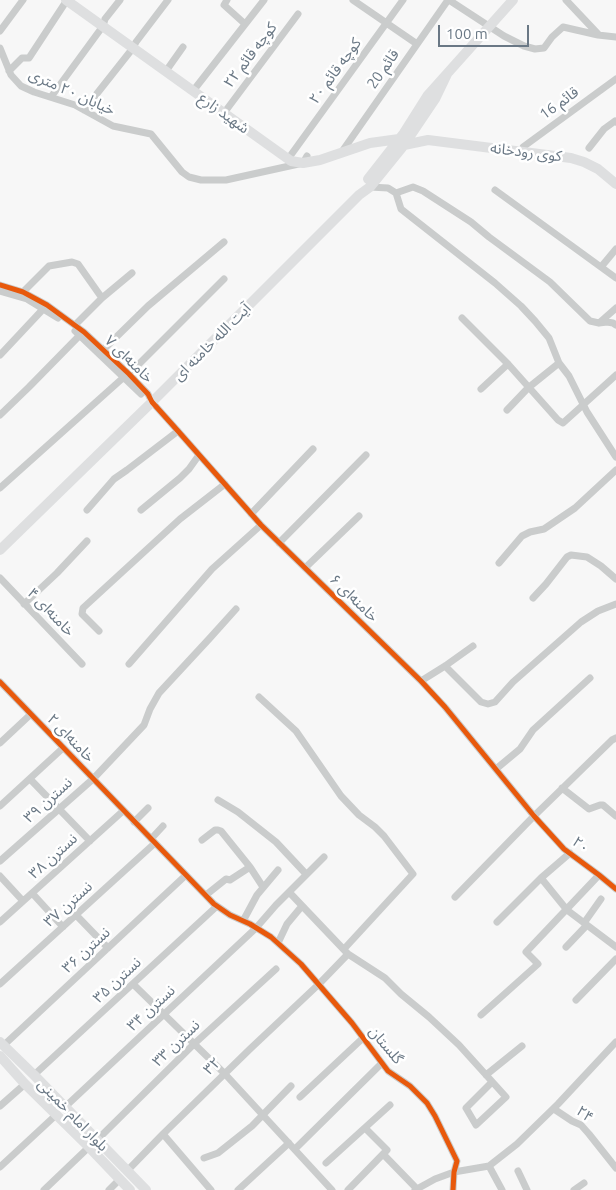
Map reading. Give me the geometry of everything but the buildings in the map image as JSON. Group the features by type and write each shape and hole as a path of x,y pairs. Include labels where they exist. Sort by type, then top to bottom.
{"street":[{"path":"0,31 23,0"},
{"path":"9,71 22,58 29,58 70,0"},
{"name":"شهید زارع","path":"70,0 290,156 291,161 320,160 343,150 370,143 402,139"},
{"path":"51,97 120,0"},
{"path":"84,110 168,0"},
{"path":"195,88 264,0"},
{"path":"353,0 417,44"},
{"name":"کوچه قائم ۲۰","path":"290,156 404,0"},
{"path":"448,0 504,36 535,49 544,48 563,27 616,37"},
{"name":"قائم 20","path":"343,150 448,0"},
{"name":"آیت الله خامنه ای","path":"0,550 152,402 359,195 370,187 428,95 513,0"},
{"path":"566,0 598,35"},
{"path":"223,2 245,24"},
{"name":"کوچه قائم ۲۲","path":"226,110 298,14"},
{"path":"168,69 183,47"},
{"name":"خیابان ۲۰ متری","path":"0,48 11,75 21,86 75,105 113,126 151,134 182,172 189,177 201,180 226,180 305,160"},
{"name":"آیت الله خامنه ای","path":"359,195 363,184 402,139 418,124 435,99 447,74"},
{"name":"قائم 16","path":"522,152 523,147 616,78"},
{"path":"589,148 604,130 616,122"},
{"path":"418,124 428,140"},
{"name":"کوی رودخانه","path":"402,139 428,140 571,158 598,169 616,184"},
{"path":"370,187 388,188 396,192 413,187 423,191 471,222 550,282 590,322 607,322 616,325"},
{"path":"495,190 616,278"},
{"path":"396,192 400,209 495,284 530,316 549,338 559,363 569,376 587,412 616,457"},
{"path":"103,350 148,306 224,242"},
{"path":"601,267 616,250"},
{"path":"22,295 49,266 72,262 78,264 102,298"},
{"path":"75,325 102,298 132,273"},
{"path":"0,488 126,375 224,279"},
{"name":"خامنه‌ای ۷","path":"0,285 45,307 75,325 103,350 144,396 152,402"},
{"name":"خامنه‌ای ۷","path":"0,291 22,295"},
{"path":"0,355 45,307"},
{"name":"خامنه‌ای ۷","path":"45,307 126,375"},
{"path":"598,323 616,308"},
{"path":"462,318 508,364 558,420 563,423 616,375"},
{"path":"0,416 80,335"},
{"path":"507,410 528,388 559,363"},
{"path":"481,389 508,364"},
{"name":"خامنه‌ای ۶","path":"152,402 251,514 421,681 445,707 534,816"},
{"path":"87,510 114,479 178,431"},
{"path":"251,514 313,449"},
{"path":"141,510 180,478 199,455"},
{"path":"279,543 366,455"},
{"path":"499,563 522,536 544,529 576,508 616,470"},
{"path":"99,631 82,614 83,608 180,519 224,484"},
{"path":"305,568 359,516"},
{"path":"129,664 212,569 262,525"},
{"path":"24,604 57,573 86,541"},
{"path":"533,598 567,557 571,555 587,557 616,579"},
{"name":"خامنه‌ای ۴","path":"0,578 82,664"},
{"path":"445,666 481,702 488,704 494,702 513,682 581,622 598,611 616,604"},
{"name":"نسترن ۳۹","path":"0,861 93,779 144,725 158,693 210,640 236,609"},
{"path":"421,681 473,646"},
{"path":"496,769 520,749 533,730 590,678"},
{"name":"خامنه‌ای ۲","path":"0,682 134,822 218,906"},
{"name":"۳۲","path":"127,1171 319,984 413,874 384,836 359,816 341,796 296,731 258,697"},
{"path":"0,743 31,714"},
{"path":"455,897 562,788 615,741"},
{"path":"0,806 63,748"},
{"path":"30,779 90,841"},
{"path":"562,788 589,809 603,805 616,816"},
{"path":"218,800 238,812 276,842 306,874"},
{"path":"134,822 148,808"},
{"name":"نسترن ۳۸","path":"0,922 124,811"},
{"name":"۲۰","path":"534,816 564,849 616,889"},
{"name":"نسترن ۳۷","path":"0,984 64,927 153,841 164,826"},
{"path":"202,840 214,830 221,831 250,867 263,888"},
{"path":"496,922 570,853"},
{"name":"نسترن ۳۴","path":"65,1107 256,928 324,857"},
{"path":"206,895 226,879 230,880 250,867"},
{"path":"243,921 257,895 278,870"},
{"name":"نسترن ۳۶","path":"2,1044 186,875"},
{"path":"481,1014 538,964 526,952 599,875"},
{"path":"0,876 23,901"},
{"path":"541,878 567,910 616,947"},
{"path":"289,892 346,951 385,978 455,1041 506,1097 476,1125 466,1108 492,1082"},
{"path":"32,893 64,927"},
{"path":"566,947 585,924 601,899"},
{"name":"گلستان","path":"218,906 230,915 271,937 301,964 388,1071 410,1086 426,1103 435,1116 457,1161 453,1190"},
{"name":"نسترن ۳۵","path":"34,1075 218,906"},
{"path":"278,943 287,924 302,906"},
{"path":"76,915 108,948"},
{"path":"576,1000 616,959"},
{"name":"نسترن ۳۳","path":"44,1190 194,1044 276,969"},
{"path":"134,984 225,1074 332,1190"},
{"path":"300,1097 363,1038"},
{"path":"383,1154 416,1189 454,1172 488,1166 517,1144 554,1109 616,1042"},
{"name":"بلوار امام خمینی","path":"2,1044 65,1107 130,1190"},
{"path":"486,1075 522,1046"},
{"name":"بلوار امام خمینی","path":"0,1056 56,1115 127,1171 146,1190"},
{"path":"295,1149 382,1063"},
{"path":"0,1106 25,1084"},
{"path":"204,1158 218,1152 252,1126 291,1086"},
{"path":"326,1163 390,1105"},
{"name":"۲۴","path":"554,1109 581,1125 616,1168"},
{"path":"0,1167 56,1115"},
{"path":"348,1190 387,1150 366,1128"},
{"path":"163,1134 211,1190"},
{"path":"238,1190 289,1143"},
{"path":"488,1166 502,1190"},
{"path":"518,1171 525,1189"},
{"path":"109,1190 120,1179"},
{"path":"574,1190 584,1183"}],"cycle path":[{"path":"0,285 23,292 47,305 84,332 129,374 261,525 421,681 445,707 534,816 564,849 616,889"},
{"path":"0,682 214,904 230,915 250,924 271,937 301,964 352,1023 388,1071 410,1086 427,1103 457,1161 453,1190"}]}
